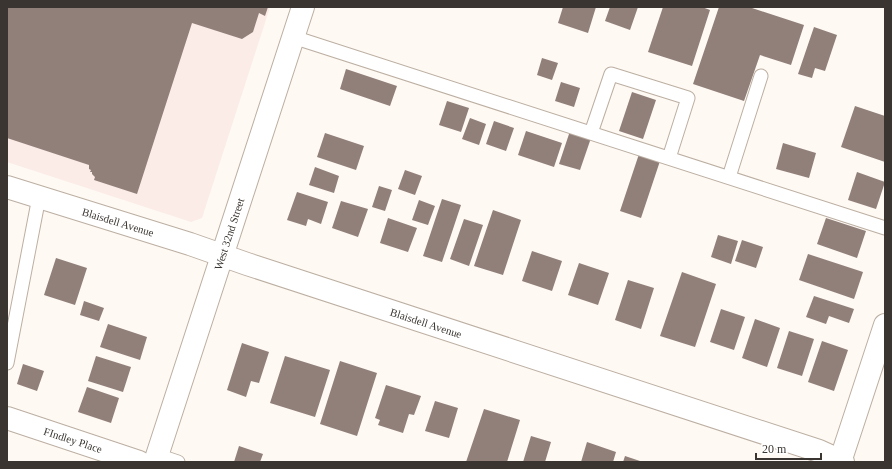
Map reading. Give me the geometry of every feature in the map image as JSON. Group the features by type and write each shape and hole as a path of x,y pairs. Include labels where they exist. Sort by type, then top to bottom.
{"street":[{"name":"West 32nd Street","path":"150,460 222,255 302,7"},
{"name":"Blaisdell Avenue","path":"7,187 222,255 819,451 841,462"},
{"path":"841,462 885,325"},
{"name":"FIndley Place","path":"7,418 150,460"}],"lane":[{"path":"293,36 885,228"},
{"path":"591,132 611,74 688,98 669,158"},
{"path":"729,177 761,76"},
{"path":"7,363 39,197"},
{"path":"150,460 178,462"}],"shaded area":[{"path":"7,7 270,7 202,218 191,222 7,162"}],"building":[{"path":"7,7 268,7 265,16 259,13 253,32 242,39 192,23 137,194 94,180 95,177 92,172 90,172 91,170 89,169 89,165 7,138"},
{"path":"563,7 596,7 588,33 558,23"},
{"path":"610,7 638,7 630,30 605,21"},
{"path":"663,7 702,7 710,10 692,66 648,52"},
{"path":"719,7 749,7 804,25 791,65 760,55 744,101 693,84"},
{"path":"814,27 837,35 825,71 815,68 812,78 798,74"},
{"path":"542,58 558,63 552,80 537,75"},
{"path":"346,69 397,86 390,106 340,89"},
{"path":"561,82 580,88 574,107 555,101"},
{"path":"632,92 656,100 643,139 619,131"},
{"path":"447,101 469,108 461,132 439,125"},
{"path":"855,106 885,116 885,162 841,147"},
{"path":"470,118 486,124 479,145 462,139"},
{"path":"494,121 514,128 506,151 486,144"},
{"path":"526,131 562,143 554,167 518,155"},
{"path":"570,131 591,138 580,170 559,164"},
{"path":"325,133 364,146 356,170 317,157"},
{"path":"783,143 816,153 809,178 776,169"},
{"path":"639,154 660,161 641,218 620,211"},
{"path":"315,167 339,176 334,193 309,185"},
{"path":"405,170 422,176 415,195 398,189"},
{"path":"857,172 885,182 876,209 848,200"},
{"path":"379,186 392,190 385,211 372,207"},
{"path":"297,192 328,202 321,224 308,219 306,226 287,220"},
{"path":"442,199 461,205 442,262 423,256"},
{"path":"419,200 435,206 428,225 412,220"},
{"path":"341,201 368,209 358,237 332,228"},
{"path":"493,210 521,220 503,275 474,266"},
{"path":"388,218 417,228 408,252 380,243"},
{"path":"826,218 866,231 857,258 817,244"},
{"path":"464,219 483,225 469,266 450,259"},
{"path":"718,235 738,241 731,264 711,257"},
{"path":"742,240 763,247 756,268 735,261"},
{"path":"532,251 562,261 552,291 522,281"},
{"path":"808,254 863,272 854,299 799,280"},
{"path":"56,258 87,268 75,305 44,295"},
{"path":"579,263 609,273 598,305 568,295"},
{"path":"682,272 716,284 695,347 660,336"},
{"path":"628,280 654,288 641,329 615,320"},
{"path":"814,296 854,309 849,323 829,316 826,324 806,317"},
{"path":"84,301 104,308 99,321 80,315"},
{"path":"721,309 745,317 734,350 710,342"},
{"path":"755,319 780,328 767,367 742,358"},
{"path":"108,324 147,337 140,360 100,347"},
{"path":"789,331 814,339 802,376 777,368"},
{"path":"822,341 848,350 834,391 808,382"},
{"path":"242,343 269,352 259,383 251,381 246,397 227,390"},
{"path":"96,356 131,367 123,392 88,381"},
{"path":"285,356 330,370 315,417 270,403"},
{"path":"340,361 377,373 357,436 320,424"},
{"path":"23,364 44,371 37,391 17,384"},
{"path":"386,385 421,396 414,415 409,414 403,433 378,425 380,420 375,418"},
{"path":"87,387 119,398 111,423 78,412"},
{"path":"435,401 458,408 449,438 425,431"},
{"path":"484,409 520,420 507,462 466,462"},
{"path":"531,436 551,442 545,462 523,462"},
{"path":"587,442 616,452 613,462 581,462"},
{"path":"239,446 263,454 260,462 234,462"},
{"path":"625,456 643,462 623,462"}]}
